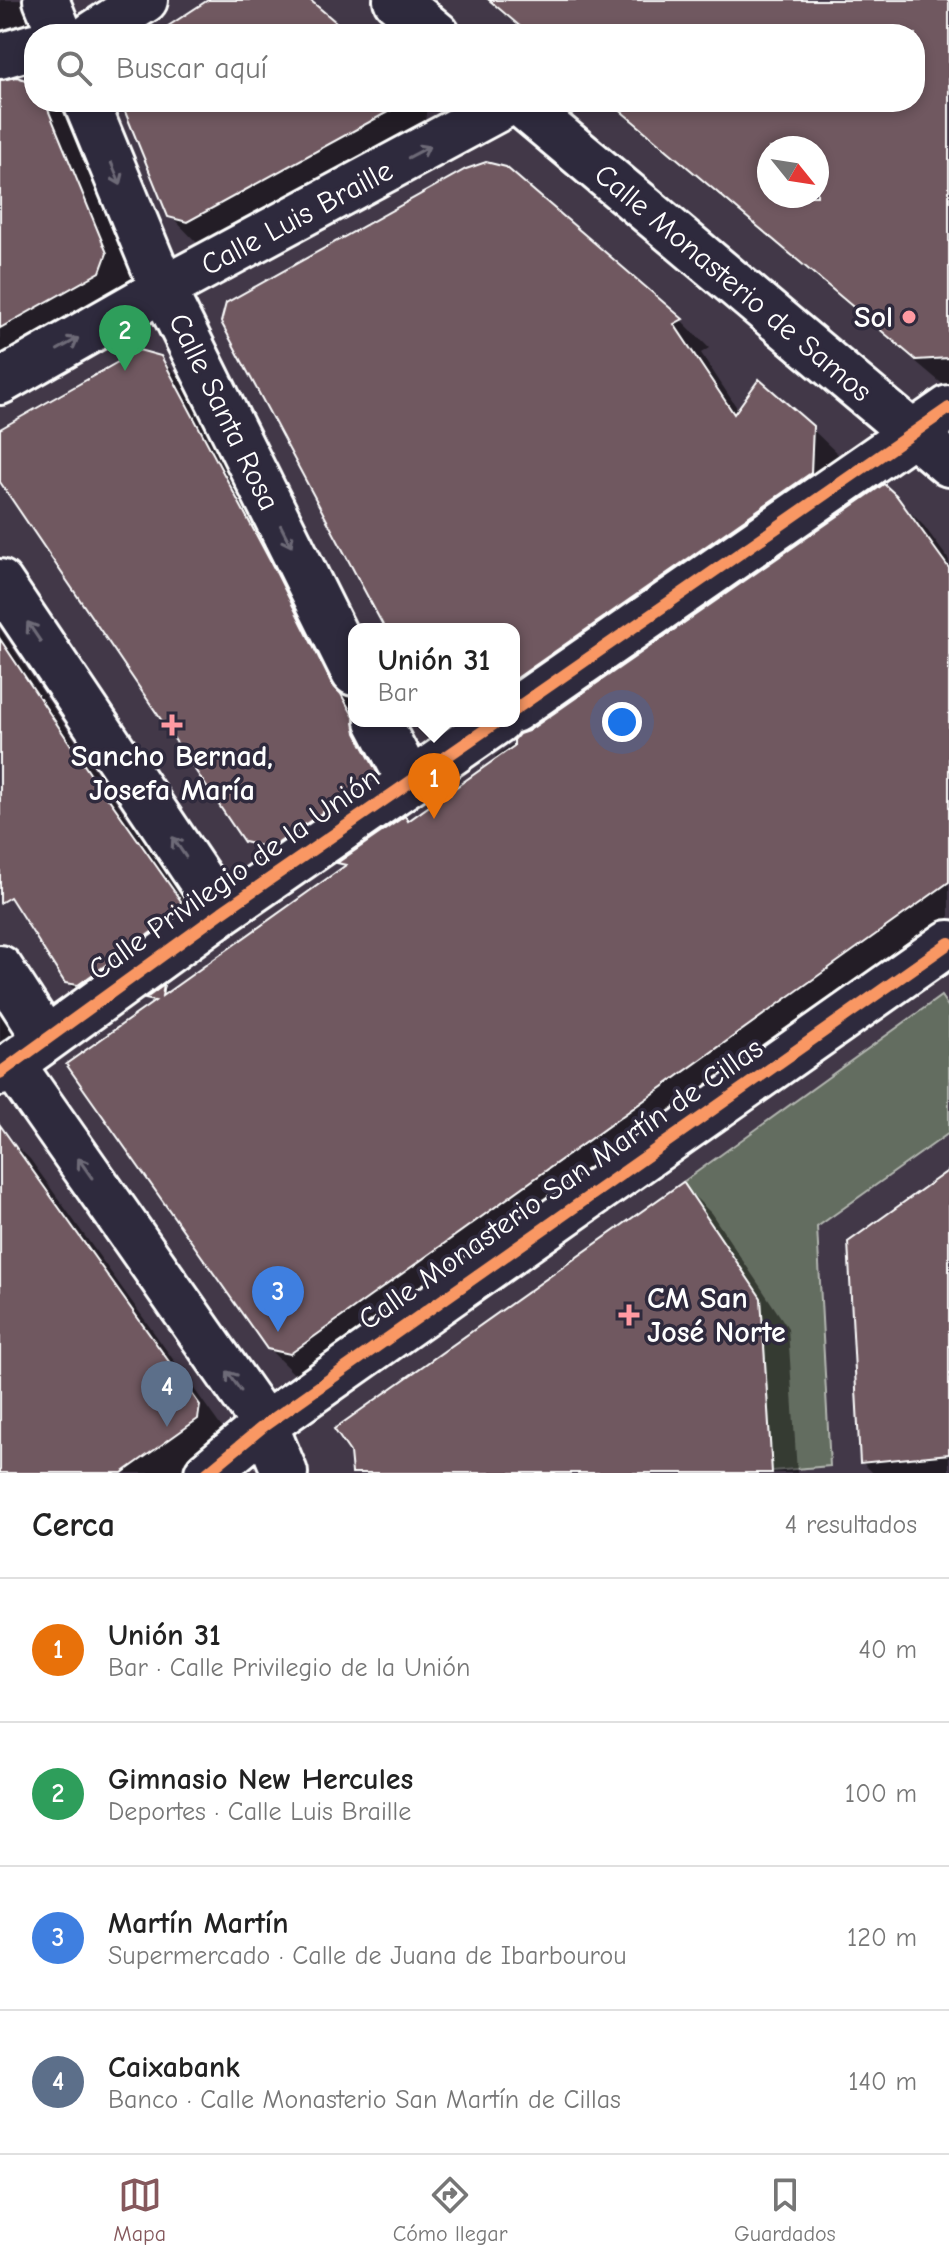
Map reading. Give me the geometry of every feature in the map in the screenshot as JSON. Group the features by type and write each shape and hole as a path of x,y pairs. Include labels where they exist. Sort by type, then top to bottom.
{"street":[{"path":"46,0 56,24"},
{"path":"108,24 145,0"},
{"path":"396,0 425,24"},
{"path":"0,56 24,49"},
{"name":"Calle Santa Rosa","path":"90,112 163,289 348,661"},
{"name":"Calle Luis Braille","path":"0,382 163,289 492,112"},
{"name":"Calle Monasterio de Samos","path":"530,112 949,464"},
{"path":"520,706 949,408"},
{"path":"0,582 222,912"},
{"path":"381,727 410,782"},
{"name":"Calle Privilegio de la Unión","path":"19,1058 222,912 489,727"},
{"name":"Calle Monasterio San Martín de Cillas","path":"207,1473 265,1425 949,943"},
{"path":"0,968 19,1058 265,1425 285,1473"}],"green space":[{"path":"941,996 949,1008 949,1133 817,1227 830,1466 772,1471 761,1298 683,1182"}],"building":[{"path":"208,0 310,0 338,24 171,24"},
{"path":"489,0 949,0 949,358 916,360 622,112 925,112 925,24 517,24"},
{"path":"17,77 24,79 24,112 49,112 107,253 100,272 0,328 0,80"},
{"path":"125,112 388,112 187,222 168,217"},
{"path":"486,162 506,167 683,319 674,324 734,414 759,379 813,426 811,473 520,676 520,623 382,623 221,322 226,303 466,169"},
{"path":"139,350 161,356 332,684 348,706 348,727 355,727 378,774 271,848 244,842 0,482 0,429"},
{"path":"884,484 896,495 949,568 949,882 290,1354 267,1349 66,1064 155,1001 145,999 164,985 162,996 346,865 337,863 405,816 408,821 514,746 519,734 528,731"},
{"path":"0,639 107,799 181,901 178,913 78,985 65,983 10,897 0,903"},
{"path":"0,1125 200,1405 198,1419 122,1473 0,1473"},
{"path":"949,1170 949,1454 860,1463 848,1242"},
{"name":"CM San José Norte","path":"683,1182 761,1298 772,1473 352,1473 350,1452 334,1429"}],"cycle path":[{"path":"520,706 949,408"},
{"path":"0,1073 222,912 489,727"},
{"path":"207,1473 265,1425 949,943"}],"place":[{"name":"Sol","path":"909,317"},
{"name":"Gimnasio New Hercules","path":"125,371"},
{"name":"Sancho Bernad, Josefa María","path":"172,725"},
{"name":"Unión 31","path":"434,819"},
{"name":"CM San José Norte","path":"629,1315"},
{"name":"Martín Martín","path":"278,1332"},
{"name":"Caixabank","path":"167,1427"}]}
